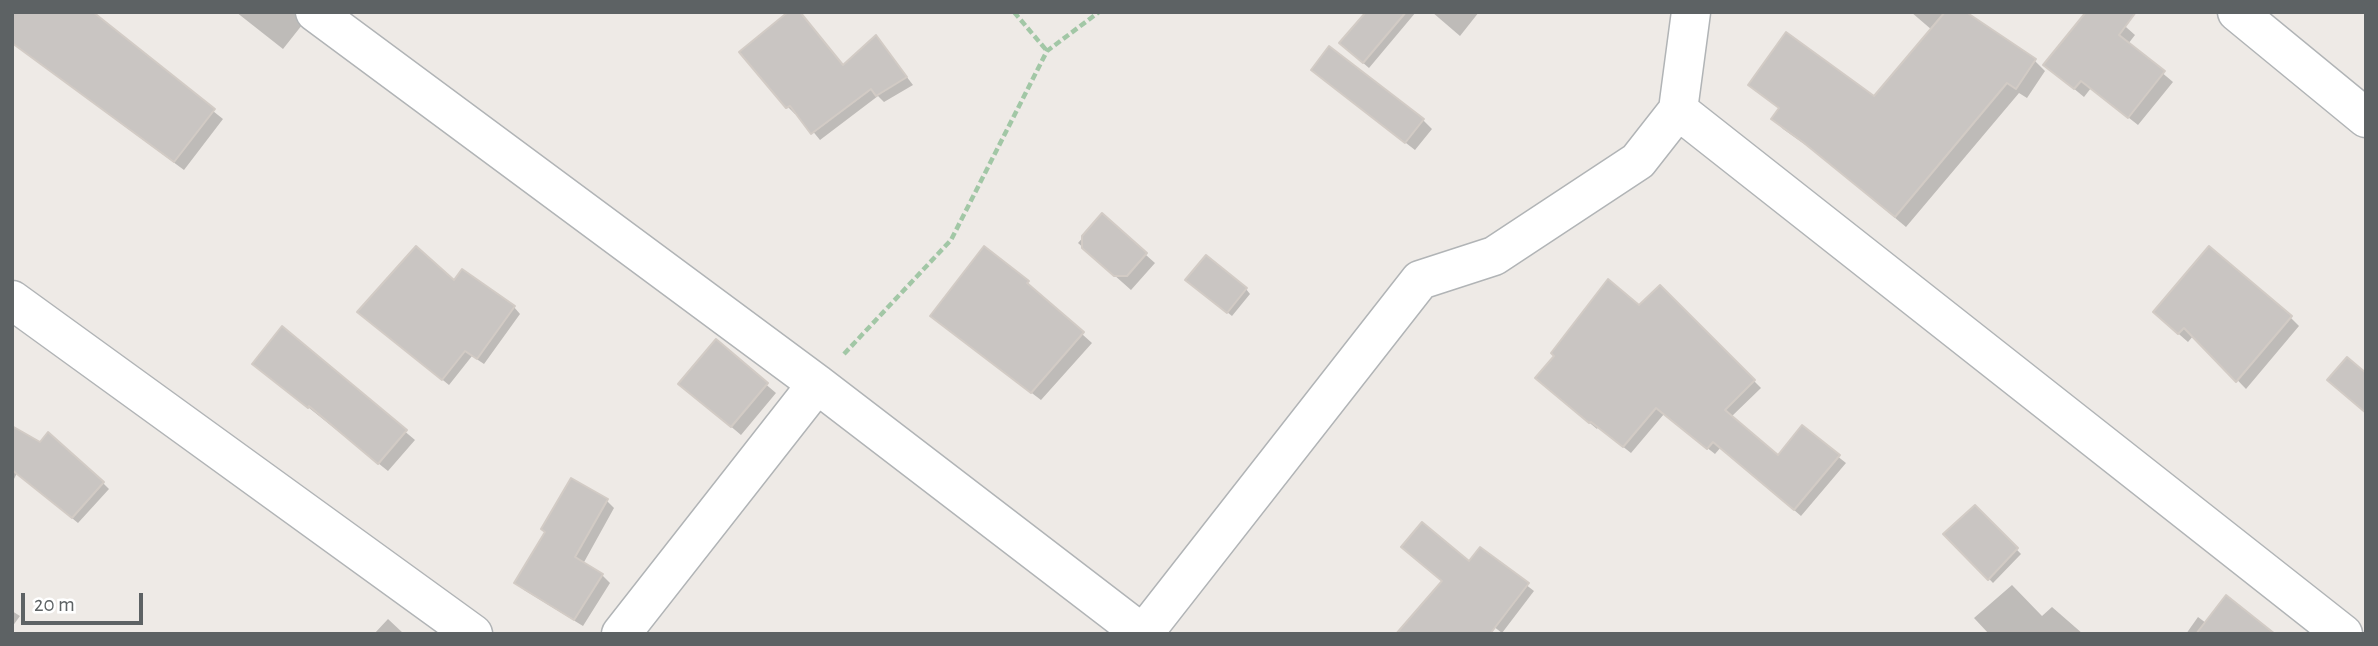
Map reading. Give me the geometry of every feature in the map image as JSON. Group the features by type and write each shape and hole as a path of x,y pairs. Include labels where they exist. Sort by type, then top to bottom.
{"street":[{"path":"315,12 817,384 1143,634 1420,280 1494,256 1638,161 1678,110 1691,12"},
{"path":"2237,12 2366,118"},
{"path":"1678,110 2343,634"},
{"path":"12,300 473,634"},
{"path":"621,634 817,384"}],"path":[{"path":"1014,12 1047,51"},
{"path":"817,384 951,240 1047,51 1099,12"}],"building":[{"path":"12,12 93,12 215,109 174,162 12,43"},
{"path":"788,12 800,12 843,65 876,35 907,77 876,96 871,89 811,134 790,106 786,108 739,52"},
{"path":"1366,12 1406,12 1363,63 1339,43"},
{"path":"1945,12 1966,12 2036,59 2016,89 2007,83 1895,217 1771,119 1779,108 1748,85 1786,32 1874,96"},
{"path":"2086,12 2136,12 2119,35 2165,71 2128,118 2081,81 2074,89 2043,65"},
{"path":"1329,46 1424,119 1405,143 1311,70"},
{"path":"1102,213 1147,253 1127,276 1114,276 1082,248 1082,236"},
{"path":"416,246 454,280 462,269 515,306 477,359 465,351 442,380 357,312"},
{"path":"984,246 1029,281 1027,283 1084,332 1031,393 930,316"},
{"path":"2209,246 2292,316 2236,382 2184,328 2178,334 2153,312"},
{"path":"1206,255 1247,288 1227,313 1185,280"},
{"path":"1608,279 1639,305 1660,285 1755,380 1725,410 1778,455 1802,425 1840,455 1794,510 1713,442 1707,449 1656,408 1623,447 1535,378 1554,356 1551,353"},
{"path":"282,326 407,430 378,464 309,406 308,408 252,364"},
{"path":"716,339 768,383 731,427 678,384"},
{"path":"2347,357 2366,373 2366,413 2327,380"},
{"path":"12,426 40,442 48,432 104,482 72,518 12,470"},
{"path":"571,478 608,499 575,557 603,574 574,620 514,583 545,532 541,529"},
{"path":"1975,505 2018,548 1988,580 1943,534"},
{"path":"1422,522 1469,561 1480,547 1529,583 1490,634 1396,634 1442,581 1401,547"},
{"path":"2226,595 2275,634 2196,634"}]}
